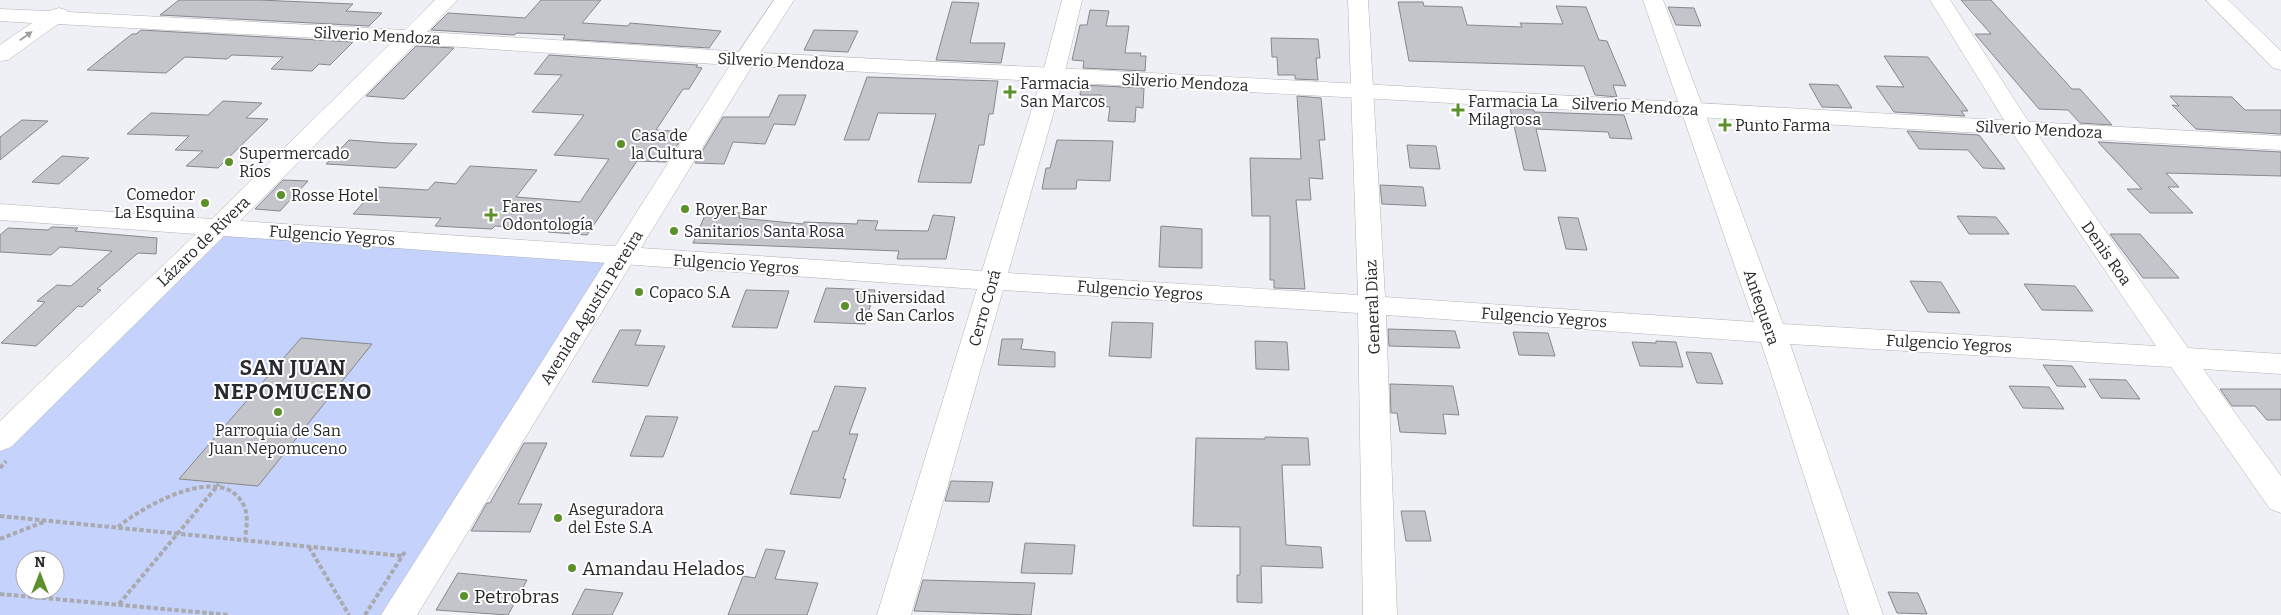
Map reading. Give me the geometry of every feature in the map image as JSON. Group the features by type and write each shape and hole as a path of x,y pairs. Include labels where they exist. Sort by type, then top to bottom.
{"main road":[{"path":"0,55 78,0"},
{"name":"Lázaro de Rivera","path":"3,450 219,227 447,0"},
{"name":"Avenida Agustín Pereira","path":"398,615 745,59 784,0"},
{"name":"Cerro Corá","path":"894,615 1053,76 1072,0"},
{"name":"General Diaz","path":"1358,0 1372,305 1380,615"},
{"name":"Antequera","path":"1654,0 1772,333 1866,615"},
{"name":"Denis Roa","path":"1940,0 2021,128 2178,356 2281,500"},
{"path":"2216,0 2281,63"},
{"name":"Silverio Mendoza","path":"0,15 410,37 745,59 2281,142"},
{"name":"Fulgencio Yegros","path":"0,212 623,257 1372,305 1772,333 2178,356 2281,364"}],"path":[{"path":"0,468 3,450"},
{"path":"117,527 140,510 165,497 190,489 217,485 235,493 244,504 247,523 245,540"},
{"path":"118,604 217,485"},
{"path":"0,516 403,556"},
{"path":"0,539 48,520"},
{"path":"308,546 349,615"},
{"path":"365,615 408,547"},
{"path":"0,594 230,615"}],"shaded area":[{"path":"220,229 618,258 393,615 0,615 0,442"}],"building":[{"path":"179,0 259,0 353,4 346,11 382,13 369,26 160,15"},
{"path":"541,0 601,0 582,23 628,26 630,23 721,31 709,48 563,39 565,35 517,33 514,35 431,30 448,13 525,18"},
{"path":"1961,0 1991,0 2072,89 2080,89 2112,125 2080,123 2068,110 2039,109 1975,34 1991,34"},
{"path":"952,2 979,3 970,43 1005,43 1001,63 936,60"},
{"path":"1398,2 1423,2 1424,6 1462,7 1467,25 1522,27 1520,23 1563,24 1556,6 1586,7 1599,40 1607,41 1626,86 1613,85 1617,97 1595,95 1584,66 1409,61"},
{"path":"1668,7 1694,8 1701,26 1676,25"},
{"path":"1090,10 1109,11 1106,26 1129,26 1125,53 1141,53 1140,56 1146,56 1145,71 1083,68 1084,61 1072,60 1080,25 1087,25"},
{"path":"141,30 353,42 330,65 319,64 312,71 271,69 283,57 232,55 227,59 185,57 166,73 87,70 132,34 136,34"},
{"path":"814,30 858,31 848,52 804,50"},
{"path":"1271,38 1318,39 1320,58 1316,58 1318,80 1295,79 1295,75 1278,75 1277,57 1272,57"},
{"path":"416,46 454,48 404,99 366,96"},
{"path":"549,55 698,65 696,67 702,68 689,89 683,89 656,130 686,132 666,162 637,161 587,235 495,226 492,229 435,226 441,218 353,214 378,187 428,190 435,182 456,184 470,166 537,170 516,197 580,202 609,159 554,155 584,115 532,112 562,75 534,74"},
{"path":"1884,56 1928,57 1968,111 1961,111 1965,116 1894,112 1876,86 1904,87"},
{"path":"867,77 998,81 993,114 989,114 984,145 979,145 971,183 918,182 936,114 878,113 869,140 844,140"},
{"path":"1809,84 1838,85 1852,108 1822,107"},
{"path":"1081,85 1144,88 1143,108 1136,107 1135,122 1108,121 1110,107 1100,106 1101,95 1080,95"},
{"path":"779,95 806,95 795,125 774,124 765,144 733,142 724,164 695,163 723,117 769,117"},
{"path":"1297,96 1321,98 1325,140 1319,140 1323,179 1309,178 1311,200 1296,200 1305,289 1274,288 1274,280 1270,280 1270,216 1252,216 1250,158 1301,159"},
{"path":"2170,96 2232,97 2245,110 2281,110 2281,134 2196,129 2172,105 2179,106"},
{"path":"223,101 262,103 246,118 268,119 218,168 186,166 203,151 175,150 189,136 127,134 151,113 208,115"},
{"path":"1510,108 1534,110 1534,112 1624,115 1632,139 1610,138 1608,132 1536,129 1546,171 1524,170"},
{"path":"22,120 48,121 0,160 0,137"},
{"path":"1907,131 1979,135 2005,169 1983,168 1968,150 1919,149"},
{"path":"349,140 417,144 396,168 326,164"},
{"path":"1057,140 1113,141 1110,181 1077,180 1076,189 1042,189 1046,168 1050,168"},
{"path":"2098,142 2281,152 2281,176 2166,173 2179,187 2168,187 2193,213 2150,213 2127,189 2142,189"},
{"path":"1407,145 1436,146 1440,169 1410,168"},
{"path":"62,156 89,158 59,184 32,182"},
{"name":"Rosse Hotel","path":"283,180 308,181 280,211 255,209"},
{"path":"1380,185 1423,187 1426,206 1382,204"},
{"path":"706,213 741,213 739,218 803,224 804,222 857,224 858,220 878,221 875,230 928,231 933,215 955,217 946,259 897,259 899,251 693,243"},
{"path":"1957,216 1996,217 2009,234 1969,234"},
{"path":"1558,217 1578,218 1587,250 1566,249"},
{"path":"1161,226 1202,229 1202,268 1159,267"},
{"path":"52,227 78,228 75,231 157,238 156,254 138,253 97,289 101,290 82,307 78,306 36,346 1,343 45,302 37,301 57,285 71,286 112,251 60,247 51,255 0,252 0,235 8,228 48,230"},
{"path":"2110,234 2140,234 2179,278 2143,278"},
{"path":"1910,281 1941,282 1960,313 1928,312"},
{"path":"2024,284 2075,286 2093,311 2042,310"},
{"name":"Universidad de San Carlos","path":"826,288 875,290 865,324 814,322"},
{"path":"746,290 789,291 777,328 732,327"},
{"path":"1112,322 1153,323 1151,358 1109,356"},
{"path":"1388,329 1455,331 1460,348 1389,346"},
{"path":"620,330 641,330 635,345 665,346 648,386 592,382"},
{"path":"1513,332 1548,333 1555,356 1519,355"},
{"name":"Parroquia de San Juan Nepomuceno","path":"301,338 372,344 258,486 179,479"},
{"path":"1002,339 1023,339 1021,349 1055,352 1055,367 998,365"},
{"path":"1255,341 1287,342 1289,370 1256,369"},
{"path":"1656,341 1676,342 1683,367 1640,366 1632,342 1656,343"},
{"path":"1686,352 1711,353 1723,384 1697,383"},
{"path":"2043,365 2072,366 2086,387 2057,386"},
{"path":"2089,379 2126,380 2140,399 2101,398"},
{"path":"1390,384 1453,386 1459,415 1443,414 1446,434 1400,432 1397,413 1391,413"},
{"path":"835,386 866,388 849,434 858,434 843,479 846,479 840,498 790,494 813,431 818,431"},
{"path":"2009,386 2049,387 2064,409 2023,408"},
{"path":"2220,389 2281,389 2281,420 2267,420 2255,406 2232,406"},
{"path":"646,416 678,417 663,457 630,456"},
{"path":"1265,437 1308,438 1310,465 1282,465 1286,545 1321,547 1323,568 1261,566 1262,603 1237,602 1237,575 1240,575 1240,527 1193,526 1196,438 1265,439"},
{"path":"524,443 547,443 518,504 542,504 530,532 471,531 487,503 490,503"},
{"path":"951,481 993,482 989,502 945,501"},
{"path":"1401,511 1425,511 1431,541 1406,541"},
{"path":"1025,543 1075,545 1072,574 1021,573"},
{"path":"766,549 785,551 775,579 818,583 807,615 728,615 743,576 755,578"},
{"path":"458,573 527,580 508,615 436,610"},
{"path":"923,580 1035,583 1031,615 914,611"},
{"path":"585,589 623,593 612,615 572,615"},
{"path":"1888,592 1918,593 1927,614 1897,613"}],"place":[{"name":"Farmacia San Marcos","path":"1010,92"},
{"name":"Farmacia La Milagrosa","path":"1458,110"},
{"name":"Punto Farma","path":"1725,125"},
{"name":"Casa de la Cultura","path":"621,144"},
{"name":"Supermercado Ríos","path":"229,162"},
{"name":"Rosse Hotel","path":"281,195"},
{"name":"Comedor La Esquina","path":"205,203"},
{"name":"Royer Bar","path":"685,209"},
{"name":"Fares Odontología","path":"491,215"},
{"name":"Sanitarios Santa Rosa","path":"674,231"},
{"name":"Copaco S.A","path":"639,292"},
{"name":"Universidad de San Carlos","path":"845,306"},
{"name":"Parroquia de San Juan Nepomuceno","path":"278,412"},
{"name":"Aseguradora del Este S.A","path":"558,518"},
{"name":"Amandau Helados","path":"572,568"},
{"name":"Petrobras","path":"464,596"}],"district":[{"name":"SAN JUAN NEPOMUCENO","path":"293,380"}]}
